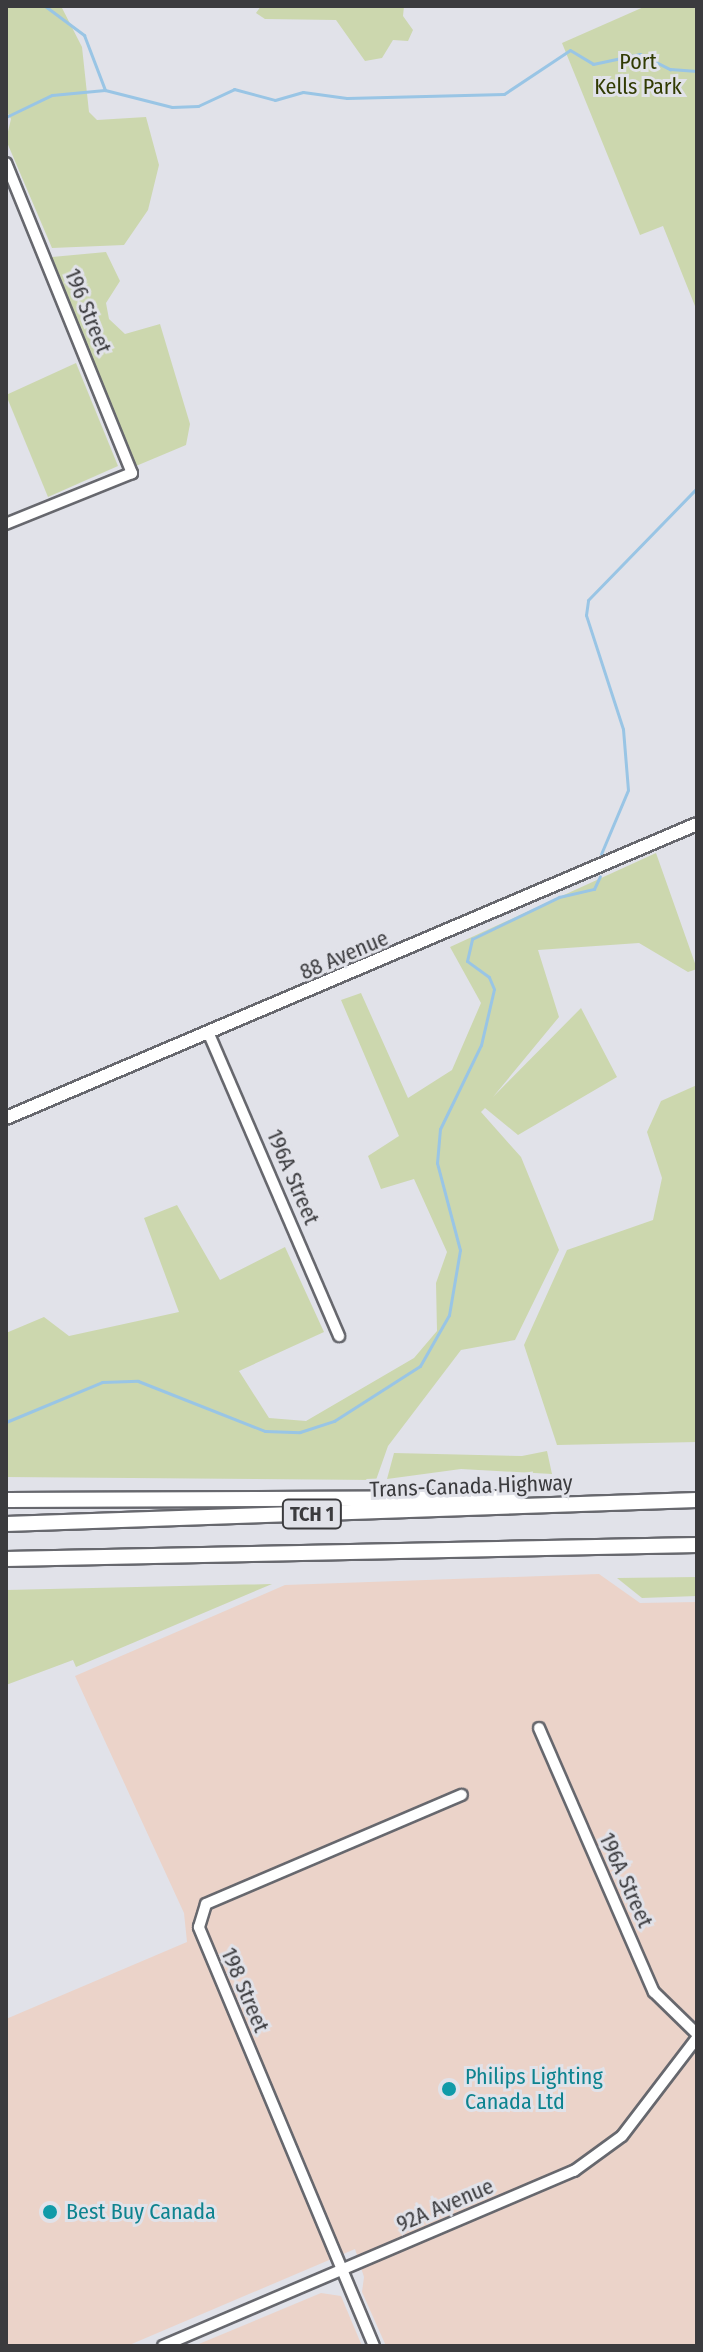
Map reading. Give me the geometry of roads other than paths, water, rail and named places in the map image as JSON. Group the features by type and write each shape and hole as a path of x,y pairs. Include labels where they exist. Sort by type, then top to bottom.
{"highway":[{"path":"6,1500 463,1496 618,1502"},
{"name":"Trans-Canada Highway","path":"6,1524 697,1500"},
{"name":"TCH 1","path":"6,1559 697,1545"},
{"path":"6,1566 112,1558"}],"main road":[{"name":"88 Avenue","path":"6,1118 697,824"}],"street":[{"name":"196 Street","path":"6,163 132,473 6,524"},
{"name":"196A Street","path":"209,1034 339,1336"},
{"name":"196A Street","path":"539,1728 654,1992 697,2036"},
{"name":"198 Street","path":"374,2346 199,1927 206,1904 462,1795"},
{"name":"92A Avenue","path":"163,2346 587,2163 632,2125 697,2036"}],"waterway":[{"path":"45,6 84,35 105,90"},
{"path":"6,117 52,95 105,90 172,107 198,106 234,89 275,100 303,92 347,98 504,94 570,50 593,64 640,54 670,69 697,71"},
{"path":"601,854 628,790 623,729 586,615 588,600 697,488"},
{"path":"6,1422 102,1382 138,1381 265,1431 300,1432 334,1421 420,1366 449,1315 460,1250 437,1163 440,1129 481,1045 494,989 489,977 467,961 472,939 559,897 594,889 600,876"}],"place":[{"name":"Philips Lighting Canada Ltd","path":"449,2089"},
{"name":"Best Buy Canada","path":"50,2212"}],"park label":[{"name":"Port Kells Park","path":"638,74"}]}
